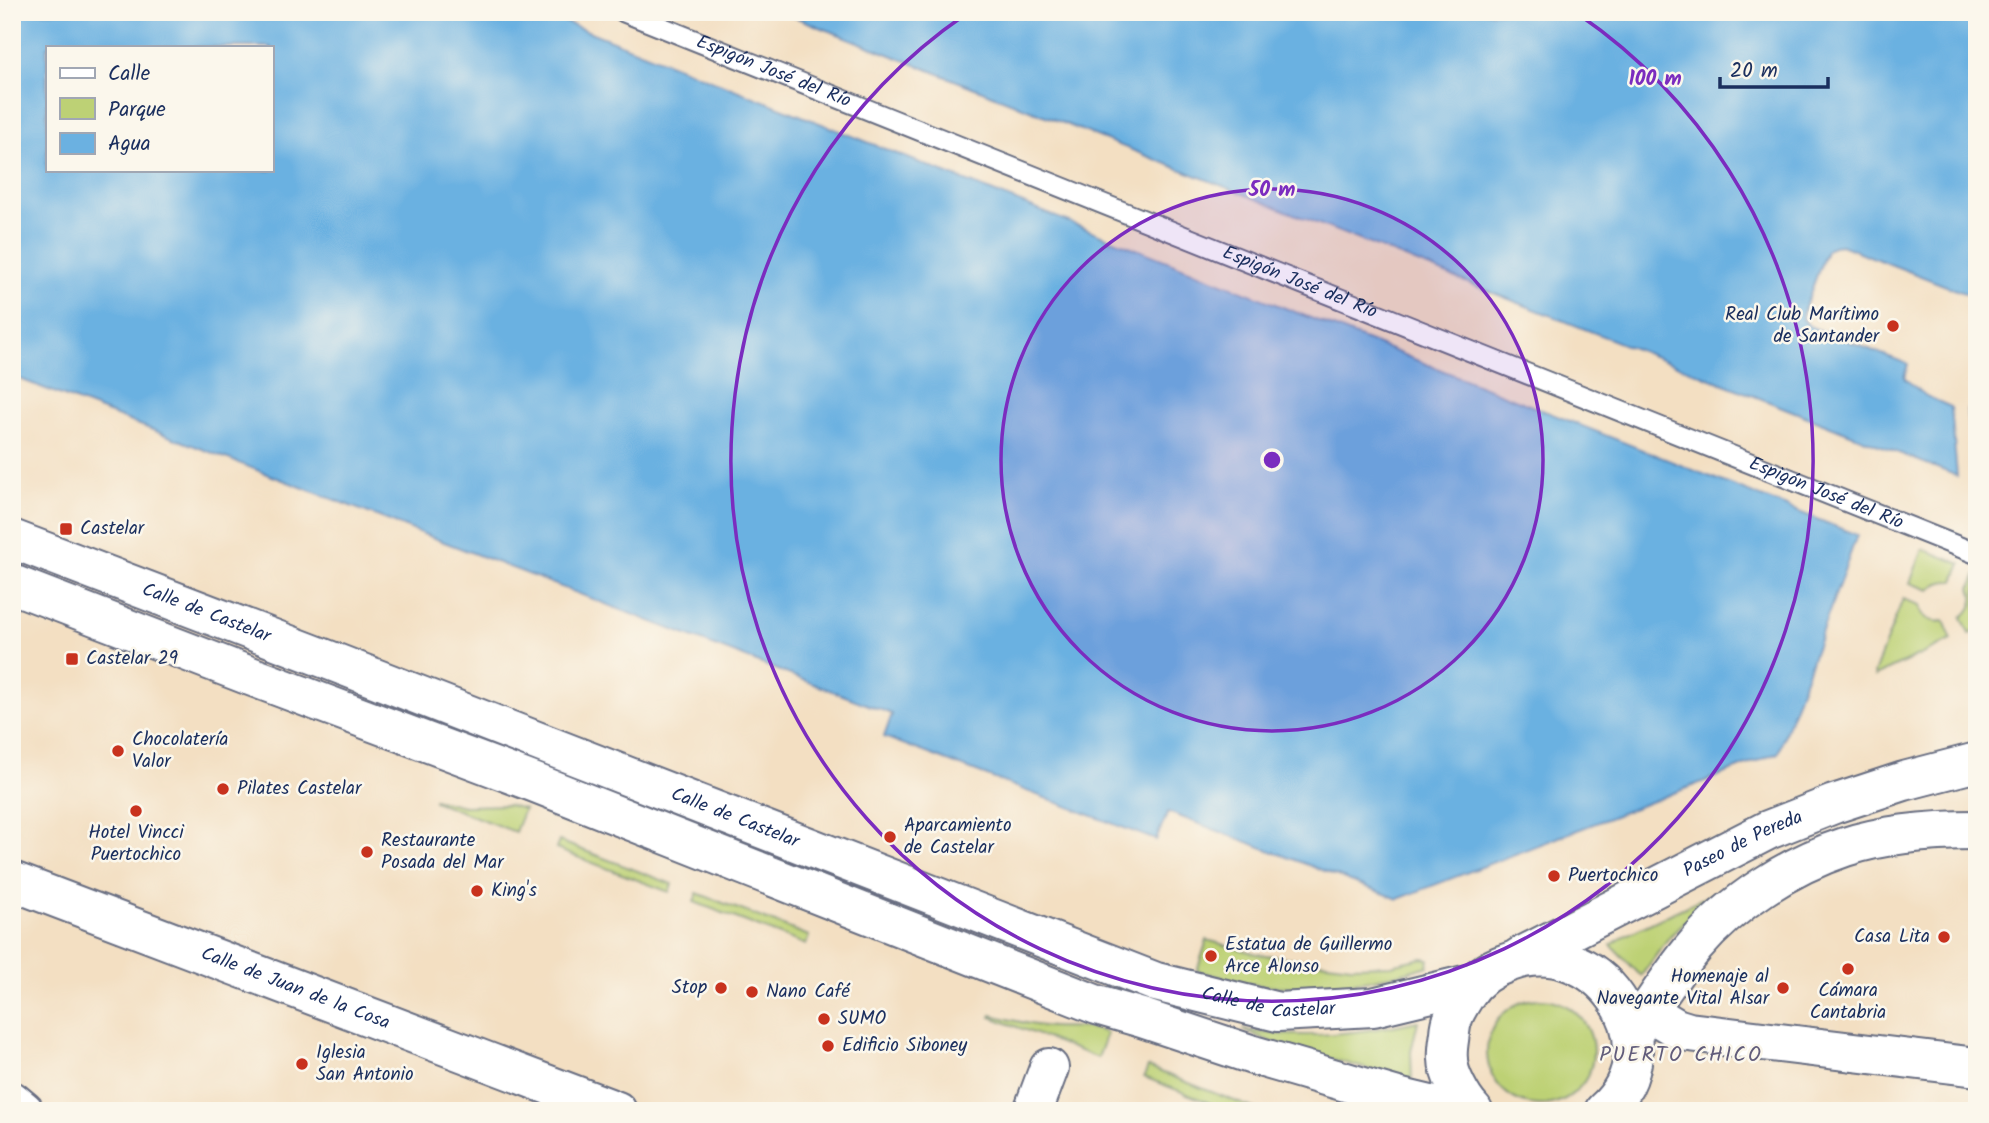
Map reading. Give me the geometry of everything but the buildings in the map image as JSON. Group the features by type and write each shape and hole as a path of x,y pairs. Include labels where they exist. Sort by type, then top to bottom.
{"main road":[{"name":"Calle de Castelar","path":"12,539 1156,982 1278,1012 1373,1007 1473,984"},
{"name":"Calle de Castelar","path":"12,583 533,782 1097,1005 1142,1017 1253,1055 1410,1101 1455,1111"},
{"name":"Paseo de Pereda","path":"1473,984 1490,969 1521,957 1768,830 1857,796 1977,762"},
{"path":"1604,1111 1617,1099 1632,1064 1640,1022 1695,946 1750,895 1784,874 1845,847 1905,834 1977,830"},
{"name":"Calle de Juan de la Cosa","path":"12,881 617,1111"},
{"path":"1521,957 1553,956 1585,968 1611,989 1628,1018 1640,1022 1689,1032 1977,1067"},
{"path":"1473,984 1451,1020 1447,1062 1463,1101 1473,1111"},
{"path":"1033,1111 1049,1068"},
{"path":"12,1101 24,1111"}],"lane":[{"name":"Espigón José del Río","path":"624,12 1977,554"}],"green space":[{"path":"1923,549 1961,564 1954,581 1941,582 1930,590 1910,583"},
{"path":"1977,574 1977,631 1969,634 1962,617 1972,604 1971,588"},
{"path":"1903,599 1920,605 1922,614 1928,619 1944,621 1952,640 1875,676 1874,673"},
{"path":"434,799 464,806 508,805 524,809 515,832"},
{"path":"559,841 672,884 669,892 556,849"},
{"path":"1716,892 1670,936 1641,976 1611,945 1628,934"},
{"path":"697,893 809,936 806,945 694,902"},
{"path":"1207,940 1257,954 1351,966 1391,965 1429,959 1428,966 1363,981 1316,986 1271,986 1244,983 1197,971"},
{"path":"1540,999 1560,1003 1578,1014 1589,1032 1593,1052 1589,1072 1578,1090 1560,1101 1540,1105 1520,1101 1502,1090 1491,1072 1487,1052 1491,1032 1502,1014 1520,1003"},
{"path":"992,1015 1022,1023 1087,1028 1107,1033 1098,1058 991,1017"},
{"path":"1418,1021 1411,1052 1412,1082 1269,1041 1243,1030 1287,1035 1330,1034"},
{"path":"1148,1067 1260,1111 1230,1111 1144,1077"}],"water":[{"path":"12,12 540,12 1857,535 1778,753 1398,899 1168,812 1156,840 884,737 892,714 12,376"},
{"path":"782,12 1977,12 1977,298 1841,245 1826,251 1802,315 1809,326 1908,364 1904,378 1926,396 1951,407 1957,476"},
{"path":"1967,410 1977,410 1977,484 1974,483"}],"place":[{"name":"Real Club Marítimo de Santander","path":"1893,326"},
{"name":"Castelar","path":"66,529"},
{"name":"Castelar 29","path":"72,659"},
{"name":"Chocolatería Valor","path":"118,751"},
{"name":"Pilates Castelar","path":"223,789"},
{"name":"Hotel Vincci Puertochico","path":"136,811"},
{"name":"Aparcamiento de Castelar","path":"890,837"},
{"name":"Restaurante Posada del Mar","path":"367,852"},
{"name":"Puertochico","path":"1554,876"},
{"name":"King's","path":"477,891"},
{"name":"Casa Lita","path":"1944,937"},
{"name":"Estatua de Guillermo Arce Alonso","path":"1211,956"},
{"name":"Cámara Cantabria","path":"1848,969"},
{"name":"Stop","path":"721,988"},
{"name":"Homenaje al Navegante Vital Alsar","path":"1783,988"},
{"name":"Nano Café","path":"752,992"},
{"name":"SUMO","path":"824,1019"},
{"name":"Edificio Siboney","path":"828,1046"},
{"name":"Iglesia San Antonio","path":"302,1064"}],"district":[{"name":"PUERTO CHICO","path":"1681,1055"}]}
